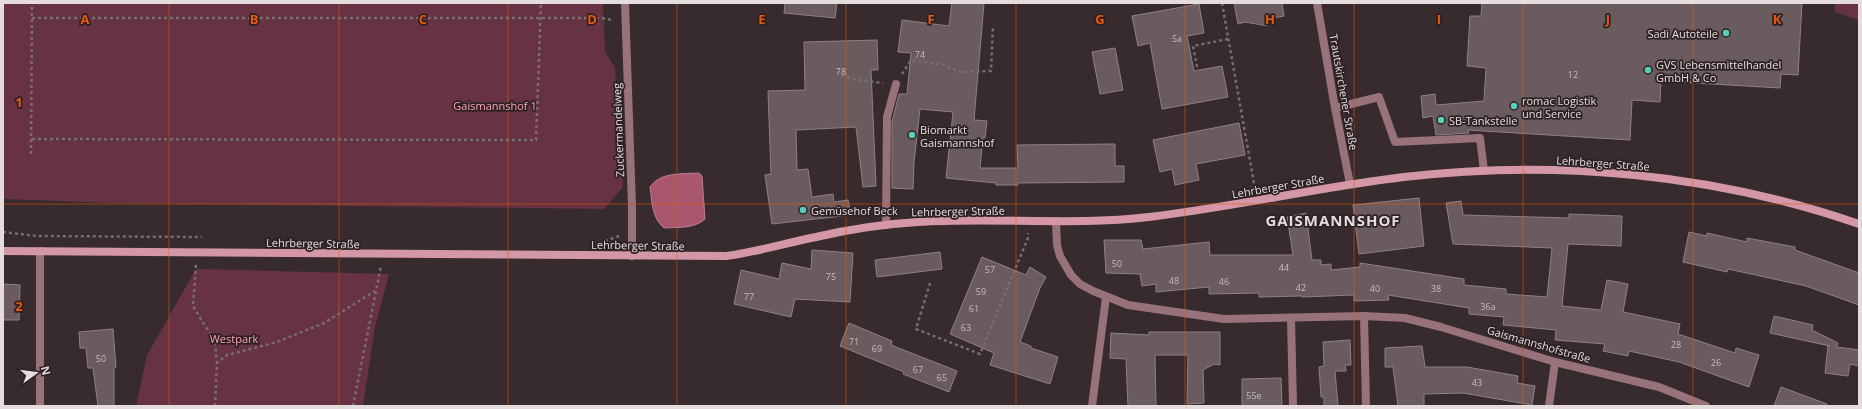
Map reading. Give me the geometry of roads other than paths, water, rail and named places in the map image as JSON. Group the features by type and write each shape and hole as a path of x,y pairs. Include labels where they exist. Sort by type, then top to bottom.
{"street":[{"name":"Zuckermandelweg","path":"625,3 632,212 632,256"},
{"name":"Trautskirchener Straße","path":"1317,3 1350,184"},
{"path":"886,225 887,116 896,84"},
{"path":"1335,108 1379,97 1395,142 1480,138 1484,171"},
{"name":"Lehrberger Straße","path":"3,251 730,256 840,231 886,225 941,221 1056,221 1127,219 1257,201 1350,184 1428,174 1545,170 1674,180 1779,200 1859,224"},
{"name":"Gaismannshofstraße","path":"1056,221 1057,245 1064,266 1080,284 1106,297 1128,305 1224,319 1364,316 1412,320 1441,327 1555,362 1659,387 1706,406"},
{"path":"40,251 40,406"},
{"path":"1092,406 1106,297"},
{"path":"1364,316 1366,406"},
{"path":"1291,318 1293,406"},
{"path":"1549,406 1555,362"}],"place":[{"name":"Sadi Autoteile","path":"1726,33"},
{"name":"GVS Lebensmittelhandel GmbH & Co","path":"1648,70"},
{"name":"romac Logistik und Service","path":"1514,106"},
{"name":"SB-Tankstelle","path":"1441,120"},
{"name":"Biomarkt Gaismannshof","path":"912,135"},
{"name":"Gemüsehof Beck","path":"803,210"}],"district":[{"name":"GAISMANNSHOF","path":"1333,220"}],"park label":[{"name":"Gaismannshof 1","path":"495,105"},
{"name":"Westpark","path":"234,338"}]}
